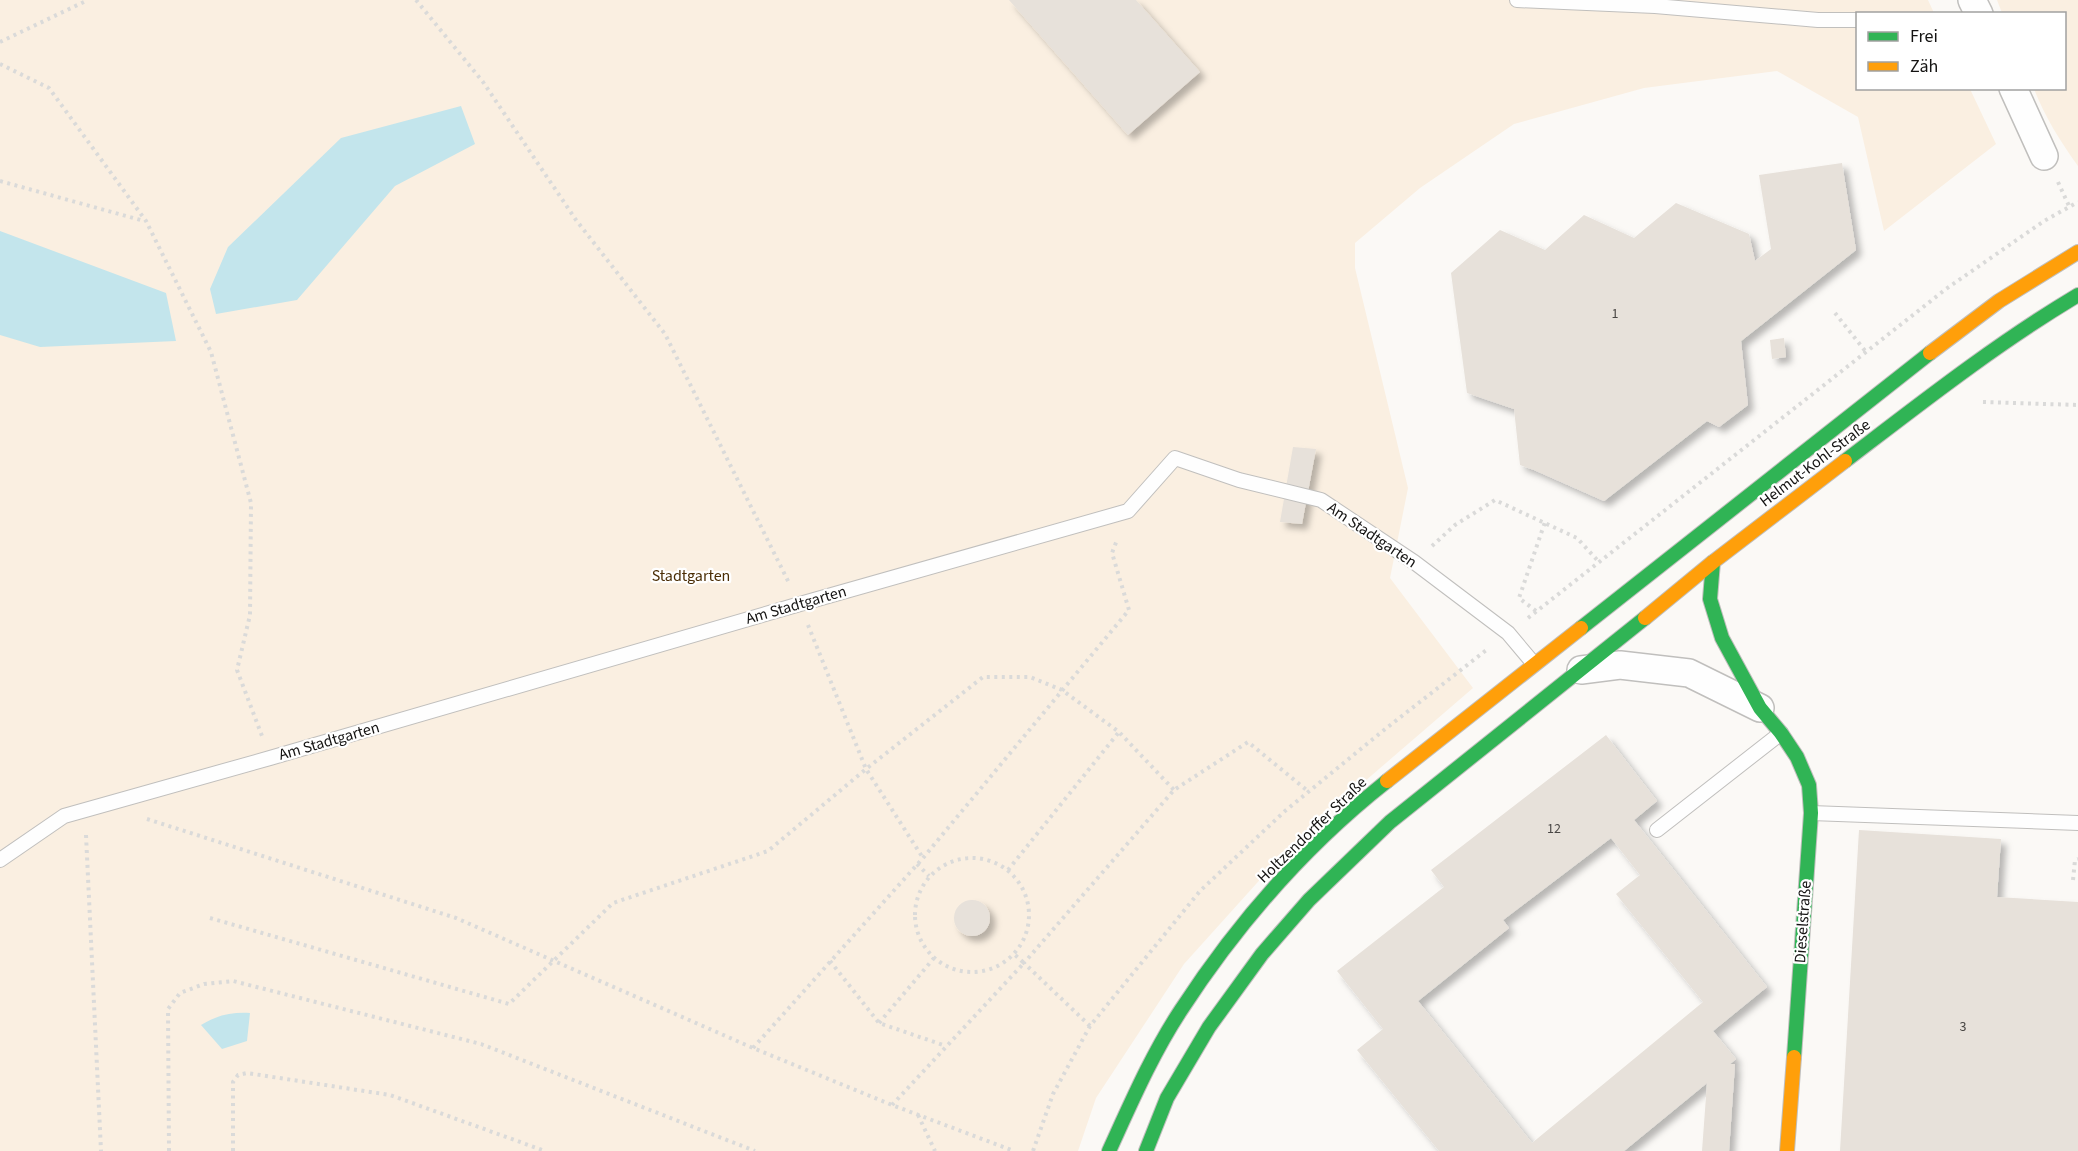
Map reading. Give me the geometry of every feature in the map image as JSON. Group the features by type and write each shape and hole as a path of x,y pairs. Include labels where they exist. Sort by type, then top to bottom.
{"street":[{"path":"2014,90 2044,156"},
{"name":"Helmut-Kohl-Straße","path":"1617,600 1917,363 2000,301 2078,252"},
{"name":"Helmut-Kohl-Straße","path":"1581,670 1713,562 1996,347 2078,295"},
{"name":"Dieselstraße","path":"1713,562 1710,598 1722,638 1760,708 1797,757 1809,785 1811,813 1787,1151"},
{"name":"Holtzendorffer Straße","path":"1109,1151 1139,1084 1181,1010 1234,937 1284,876 1368,796 1617,600"},
{"name":"Dieselstraße","path":"1581,670 1620,665 1689,673 1760,708"},
{"path":"1146,1151 1167,1098 1209,1027 1262,954 1309,900 1390,822 1581,670"}],"lane":[{"path":"1517,0 1655,6 1818,20 1856,20"},
{"name":"Am Stadtgarten","path":"0,860 64,816 1128,511 1175,458 1239,480 1322,500 1414,562 1508,633 1535,665"},
{"path":"1657,830 1781,733"},
{"path":"1811,813 2078,823"}],"path":[{"path":"0,42 87,0"},
{"path":"416,0 483,82 576,220 665,334 800,604 867,769 923,858"},
{"path":"0,64 49,88 146,221 211,352 251,503 250,615 237,670 270,758"},
{"path":"0,181 146,221"},
{"path":"2069,206 2078,202"},
{"path":"1835,313 1866,352"},
{"path":"1988,398 1982,402 2078,405"},
{"path":"1414,562 1455,525 1495,500 1577,538 1599,562"},
{"path":"753,1048 923,858 1129,610 1112,554 1128,511"},
{"path":"1536,611 1519,598 1545,522"},
{"path":"210,918 509,1004 614,903 768,851 983,677 1030,677 1062,690 1119,732 1174,790"},
{"path":"1008,870 1119,732"},
{"path":"892,1105 1023,963 1174,790 1248,742 1309,792"},
{"path":"146,818 456,918 753,1048 892,1105 1014,1151"},
{"path":"85,824 101,1151"},
{"path":"976,857 993,861 1008,870 1020,884 1028,901 1029,920 1024,938 1014,954 1000,965 975,972 949,968 934,958 922,944 915,918 919,891 929,876 942,865 959,859 976,857"},
{"path":"2078,859 2074,861 2073,880 2078,877"},
{"path":"917,864 929,876"},
{"path":"1014,954 1090,1026"},
{"path":"879,1023 934,958"},
{"path":"830,961 879,1023 946,1046"},
{"path":"169,1151 168,1009 180,993 204,984 233,981 481,1044 755,1151"},
{"path":"233,1151 233,1082 238,1075 247,1073 390,1095 545,1151"},
{"path":"918,1114 934,1151"}],"green space":[{"name":"Stadtgarten","path":"0,0 1928,0 1934,12 1856,12 1856,90 1970,90 1996,144 1884,231 1858,117 1777,71 1644,88 1514,124 1420,188 1355,243 1355,268 1408,488 1390,578 1473,688 1292,844 1184,964 1096,1098 1078,1151 0,1151"},
{"path":"1997,0 2078,0 2078,166 2053,129 2034,90 2066,90 2066,12 2002,12"}],"water":[{"path":"461,106 475,144 395,186 297,300 216,314 210,289 228,247 341,138"},
{"path":"0,231 166,293 176,341 40,347 0,335"},
{"path":"250,1013 247,1041 222,1049 201,1025 225,1015"}],"building":[{"path":"1009,0 1136,0 1200,72 1128,135"},
{"path":"1842,163 1856,250 1741,341 1748,405 1719,427 1707,421 1604,501 1520,465 1514,409 1467,393 1451,273 1500,230 1545,250 1584,215 1634,238 1676,203 1749,234 1755,261 1771,249 1759,175"},
{"path":"1784,338 1786,357 1772,359 1770,340"},
{"path":"1293,447 1316,449 1302,524 1280,522"},
{"path":"1606,735 1657,801 1634,820 1767,987 1713,1031 1736,1059 1730,1064 1735,1064 1729,1151 1702,1151 1707,1083 1624,1151 1439,1151 1357,1050 1383,1029 1337,971 1444,887 1431,870","holes":["1611,838 1640,875 1616,894 1703,1002 1532,1143 1418,1001 1509,928 1503,920"]},
{"path":"1859,830 2001,839 1997,897 2078,902 2078,1151 1840,1151"},
{"path":"972,900 984,906 990,918 984,930 972,936 960,930 954,918 960,906"}],"traffic: fast":[{"path":"1845,461 1988,354 2078,295"},
{"path":"1581,628 1930,353"},
{"path":"1713,562 1710,599 1722,638 1760,708 1797,757 1809,785 1811,813 1794,1057"},
{"path":"1146,1151 1167,1098 1209,1027 1262,954 1309,900 1390,822 1645,618"},
{"path":"1109,1151 1161,1044 1181,1010 1226,947 1301,858 1357,805 1387,781"}],"traffic: slow":[{"path":"1930,353 1999,301 2078,252"},
{"path":"1645,618 1713,562 1845,461"},
{"path":"1387,781 1581,628"},
{"path":"1787,1151 1794,1057"}]}
